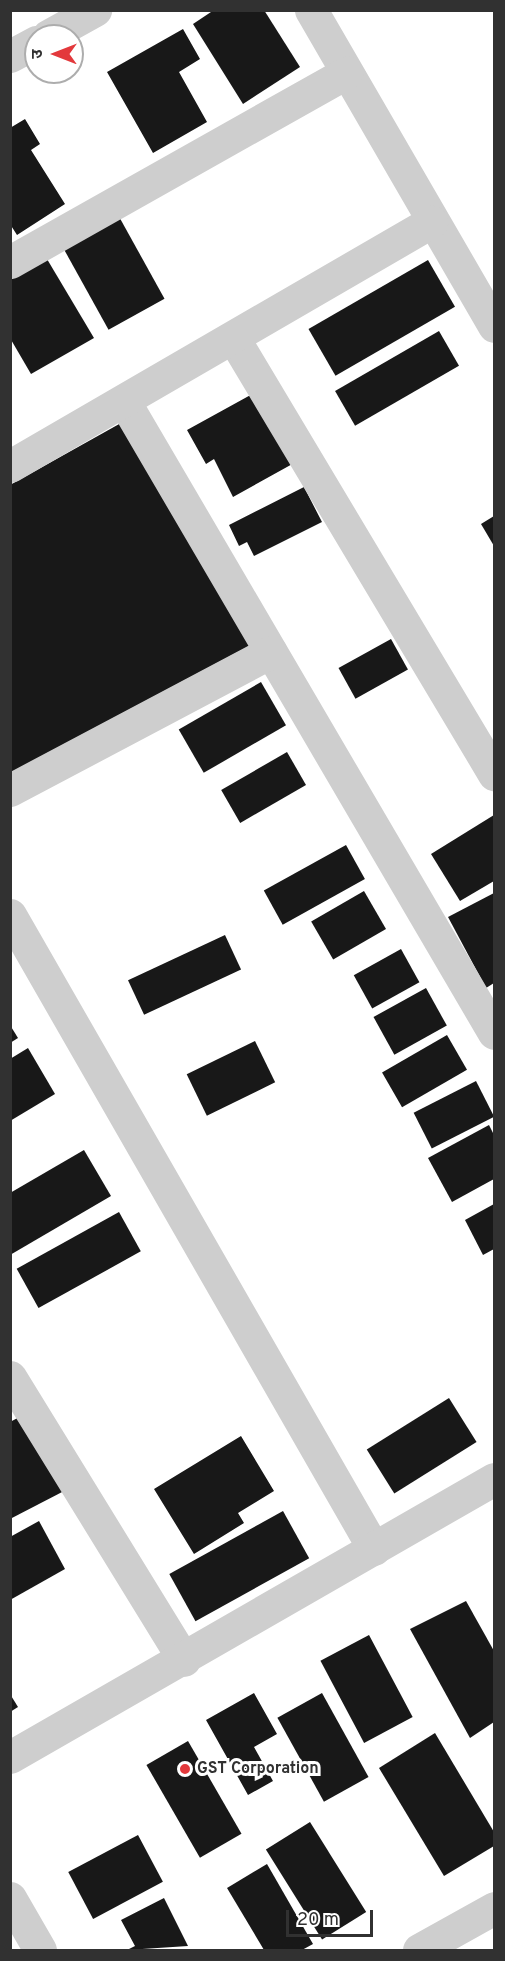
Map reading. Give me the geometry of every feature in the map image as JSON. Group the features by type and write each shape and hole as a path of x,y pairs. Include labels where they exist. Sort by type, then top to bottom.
{"street":[{"path":"70,24 95,10"},
{"path":"313,11 431,222 495,326"},
{"path":"10,56 24,48"},
{"path":"10,262 346,73"},
{"path":"10,466 234,339 431,222"},
{"path":"234,339 495,774"},
{"path":"124,401 495,1033"},
{"path":"10,790 271,652"},
{"path":"10,915 374,1549"},
{"path":"10,1377 184,1660"},
{"path":"10,1757 184,1660 495,1479"},
{"path":"10,1898 40,1950"},
{"path":"419,1950 495,1908"}],"building":[{"path":"214,10 264,10 300,67 243,104 193,24"},
{"path":"183,29 200,59 179,72 207,122 153,153 107,72"},
{"path":"25,119 40,144 31,150 65,204 17,235 10,224 10,128"},
{"path":"117,213 165,299 109,330 61,244"},
{"path":"44,254 94,338 31,374 10,338 10,273"},
{"path":"428,260 455,307 335,376 308,329"},
{"path":"439,331 459,366 355,426 335,391"},
{"path":"258,391 296,462 233,497 214,459 206,464 187,430"},
{"path":"121,423 255,643 10,773 10,485"},
{"path":"304,487 322,522 254,556 247,542 239,546 229,525"},
{"path":"494,516 494,546 481,524"},
{"path":"391,639 408,670 355,699 339,668"},
{"path":"261,682 286,725 204,773 179,730"},
{"path":"287,752 306,785 240,823 221,790"},
{"path":"494,815 494,881 460,901 431,854"},
{"path":"346,845 365,879 283,925 264,891"},
{"path":"364,891 386,929 333,960 311,922"},
{"path":"494,893 494,983 486,988 448,917"},
{"path":"225,935 241,969 144,1015 128,980"},
{"path":"401,949 419,982 372,1008 354,975"},
{"path":"426,988 447,1026 394,1055 374,1017"},
{"path":"10,1025 18,1038 10,1043"},
{"path":"447,1035 467,1070 402,1107 382,1072"},
{"path":"255,1041 275,1082 207,1116 187,1074"},
{"path":"28,1048 55,1094 10,1121 10,1059"},
{"path":"476,1081 494,1117 432,1148 414,1113"},
{"path":"489,1125 494,1135 494,1179 452,1202 428,1158"},
{"path":"84,1150 111,1196 10,1255 10,1193"},
{"path":"494,1204 494,1249 483,1255 465,1220"},
{"path":"119,1212 141,1251 38,1308 17,1269"},
{"path":"449,1398 477,1442 394,1494 367,1449"},
{"path":"25,1414 66,1490 10,1519 10,1422"},
{"path":"241,1436 274,1491 238,1513 244,1523 194,1554 154,1489"},
{"path":"283,1511 309,1558 195,1621 169,1574"},
{"path":"39,1521 65,1569 10,1600 10,1537"},
{"path":"466,1601 494,1651 494,1722 470,1738 410,1629"},
{"path":"369,1635 413,1717 364,1743 320,1661"},
{"path":"254,1693 277,1734 254,1747 273,1781 248,1795 206,1720"},
{"path":"322,1693 369,1777 324,1802 277,1718"},
{"path":"10,1694 18,1707 10,1712"},
{"path":"435,1733 494,1832 494,1846 444,1876 379,1768"},
{"path":"188,1741 242,1834 200,1858 146,1765"},
{"path":"310,1822 366,1912 322,1939 266,1850"},
{"path":"138,1835 163,1882 93,1919 68,1872"},
{"path":"267,1864 313,1944 302,1950 264,1950 227,1888"},
{"path":"164,1898 188,1946 127,1950 135,1946 121,1920"}],"place":[{"name":"GST Corporation","path":"185,1769"}]}
